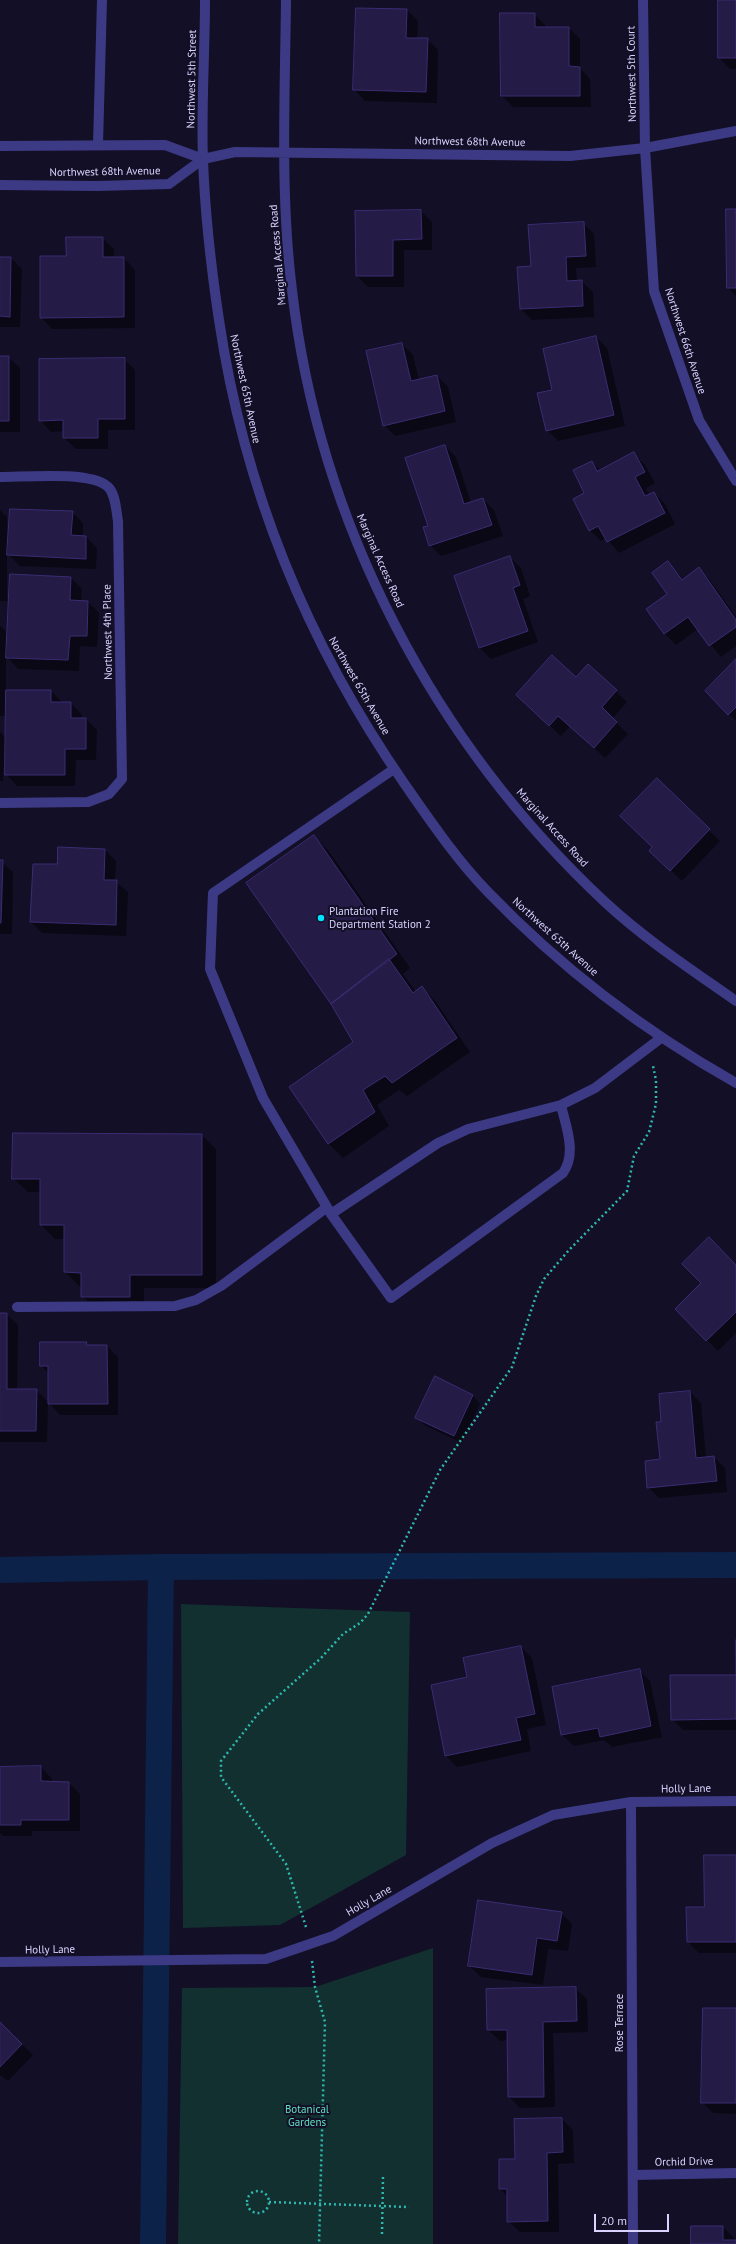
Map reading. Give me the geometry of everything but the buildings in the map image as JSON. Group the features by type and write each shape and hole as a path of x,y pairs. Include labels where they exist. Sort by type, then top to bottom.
{"street":[{"path":"98,144 102,0"},
{"name":"Northwest 5th Street","path":"203,159 206,0"},
{"name":"Marginal Access Road","path":"286,0 284,151 286,236 292,291 302,359 316,421 335,487 355,541 376,587 409,651 444,711 485,770 544,839 607,904 679,961 736,1001"},
{"name":"Northwest 5th Court","path":"643,0 645,148"},
{"name":"Northwest 68th Avenue","path":"0,185 169,184 203,159 235,152 284,151 570,156 645,148 736,131"},
{"path":"0,146 98,144 165,145 203,159"},
{"name":"Northwest 66th Avenue","path":"645,148 654,291 698,420 736,481"},
{"name":"Northwest 65th Avenue","path":"203,159 212,262 229,380 245,446 267,517 292,585 321,646 354,705 394,769 450,847 486,890 565,966 614,1005 661,1038 736,1083"},
{"name":"Northwest 4th Place","path":"0,478 93,478 108,486 116,504 118,521 122,779 109,794 88,802 0,803"},
{"path":"394,769 213,894 210,969 263,1098 328,1211 391,1298 563,1173 570,1161 571,1152 561,1105"},
{"path":"17,1307 175,1306 196,1300 221,1286 328,1211 438,1143 468,1129 561,1105 595,1088 661,1038"},
{"name":"Holly Lane","path":"0,1962 266,1959 325,1938 492,1842 553,1815 631,1802 736,1801"},
{"name":"Rose Terrace","path":"631,1802 633,2244"},
{"name":"Orchid Drive","path":"633,2175 736,2173"}],"path":[{"path":"302,1913 286,1864 221,1777 221,1761 258,1714 321,1658 343,1634 360,1623 368,1614 440,1470 512,1367 536,1296 544,1279 569,1250 627,1191 634,1156 649,1132 656,1104 656,1080 653,1065"},
{"path":"315,1987 325,2022 319,2244"},
{"path":"382,2234 383,2177"},
{"path":"263,2190 268,2196 269,2202 268,2209 254,2213 248,2207 248,2198 254,2192 263,2190"},
{"path":"269,2202 409,2207"}],"green space":[{"path":"181,1604 410,1612 406,1855 280,1925 183,1928"},
{"name":"Botanical Gardens","path":"433,1948 433,2244 178,2244 182,1988 315,1987"}],"waterway":[{"path":"0,1570 161,1567 736,1565"},
{"path":"153,2244 161,1567"}],"place":[{"name":"Plantation Fire Department Station 2","path":"321,918"}]}
